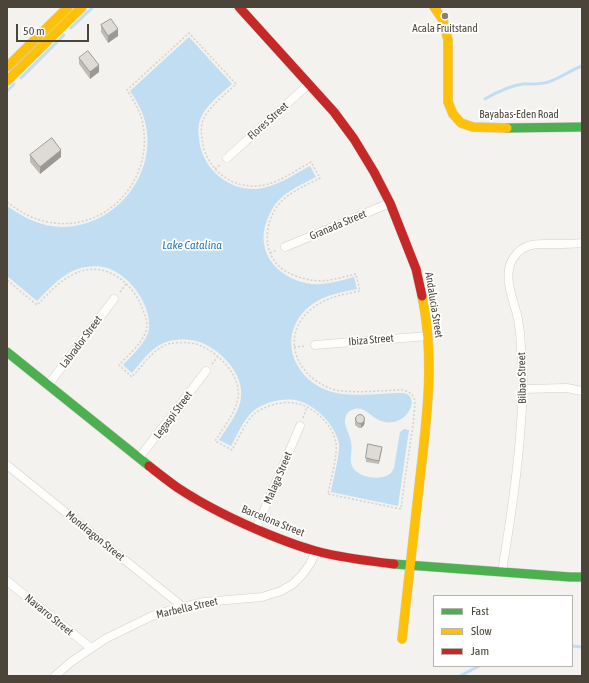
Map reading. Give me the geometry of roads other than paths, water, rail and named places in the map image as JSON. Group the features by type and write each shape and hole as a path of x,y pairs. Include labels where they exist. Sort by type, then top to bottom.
{"street":[{"path":"7,67 68,7"},
{"path":"9,76 82,7"},
{"name":"Andalucia Street","path":"238,7 334,112 354,139 374,172 390,203 416,269 424,305 428,336 429,366 426,424 402,639"},
{"name":"Bayabas-Eden Road","path":"434,7 443,20 448,40 448,102 453,114 461,123 473,127 484,128 582,127"},
{"name":"Flores Street","path":"227,158 309,84"},
{"name":"Granada Street","path":"285,247 390,203"},
{"name":"Bilbao Street","path":"502,572 516,480 523,389 523,367 518,319 509,286 508,274 513,258 519,251 527,246 536,244 582,243"},
{"name":"Labrador Street","path":"48,385 114,299"},
{"name":"Ibiza Street","path":"315,345 428,336"},
{"name":"Barcelona Street","path":"7,352 177,487 226,515 288,542 316,551 366,561 410,566 570,577 582,576"},
{"name":"Legaspi Street","path":"139,458 206,371"},
{"path":"523,389 567,388 582,391"},
{"name":"Malaga Street","path":"256,529 300,426"},
{"name":"Mondragon Street","path":"7,465 183,607"},
{"name":"Marbella Street","path":"56,676 71,662 105,639 152,616 204,602 262,597 281,591 293,584 302,575 310,564 316,551"},
{"name":"Navarro Street","path":"7,582 91,648"}],"water":[{"name":"Lake Catalina","path":"189,37 232,84 209,105 199,122 198,134 201,149 210,167 226,181 246,189 257,189 271,186 310,166 316,177 291,190 276,203 267,220 264,232 264,243 267,254 272,263 289,277 312,284 322,284 354,277 357,289 334,294 324,298 314,303 302,314 295,326 292,339 292,352 304,375 315,384 329,391 355,395 403,393 410,396 412,403 409,411 404,417 397,421 381,421 362,409 351,410 346,415 345,419 351,445 352,466 358,473 368,477 379,478 391,473 394,468 400,432 404,429 409,430 398,506 331,492 338,454 339,444 337,437 334,430 323,416 309,405 302,402 295,400 284,400 261,406 252,412 240,428 231,446 219,440 233,419 238,408 241,397 241,388 234,370 228,362 213,349 204,344 190,340 172,340 163,343 148,354 132,373 123,365 146,338 149,328 148,315 142,300 134,287 115,271 100,267 78,269 65,275 37,301 7,276 7,206 41,224 63,227 83,224 101,217 117,206 130,192 140,176 146,157 147,138 143,114 130,91"}],"waterway":[{"path":"71,28 93,7"},
{"path":"21,78 64,35"},
{"path":"485,99 513,86 548,82 582,66"},
{"path":"7,91 14,84"},
{"path":"573,646 582,647"},
{"path":"460,676 477,667"}],"place":[{"name":"Acala Fruitstand","path":"445,16"}]}
